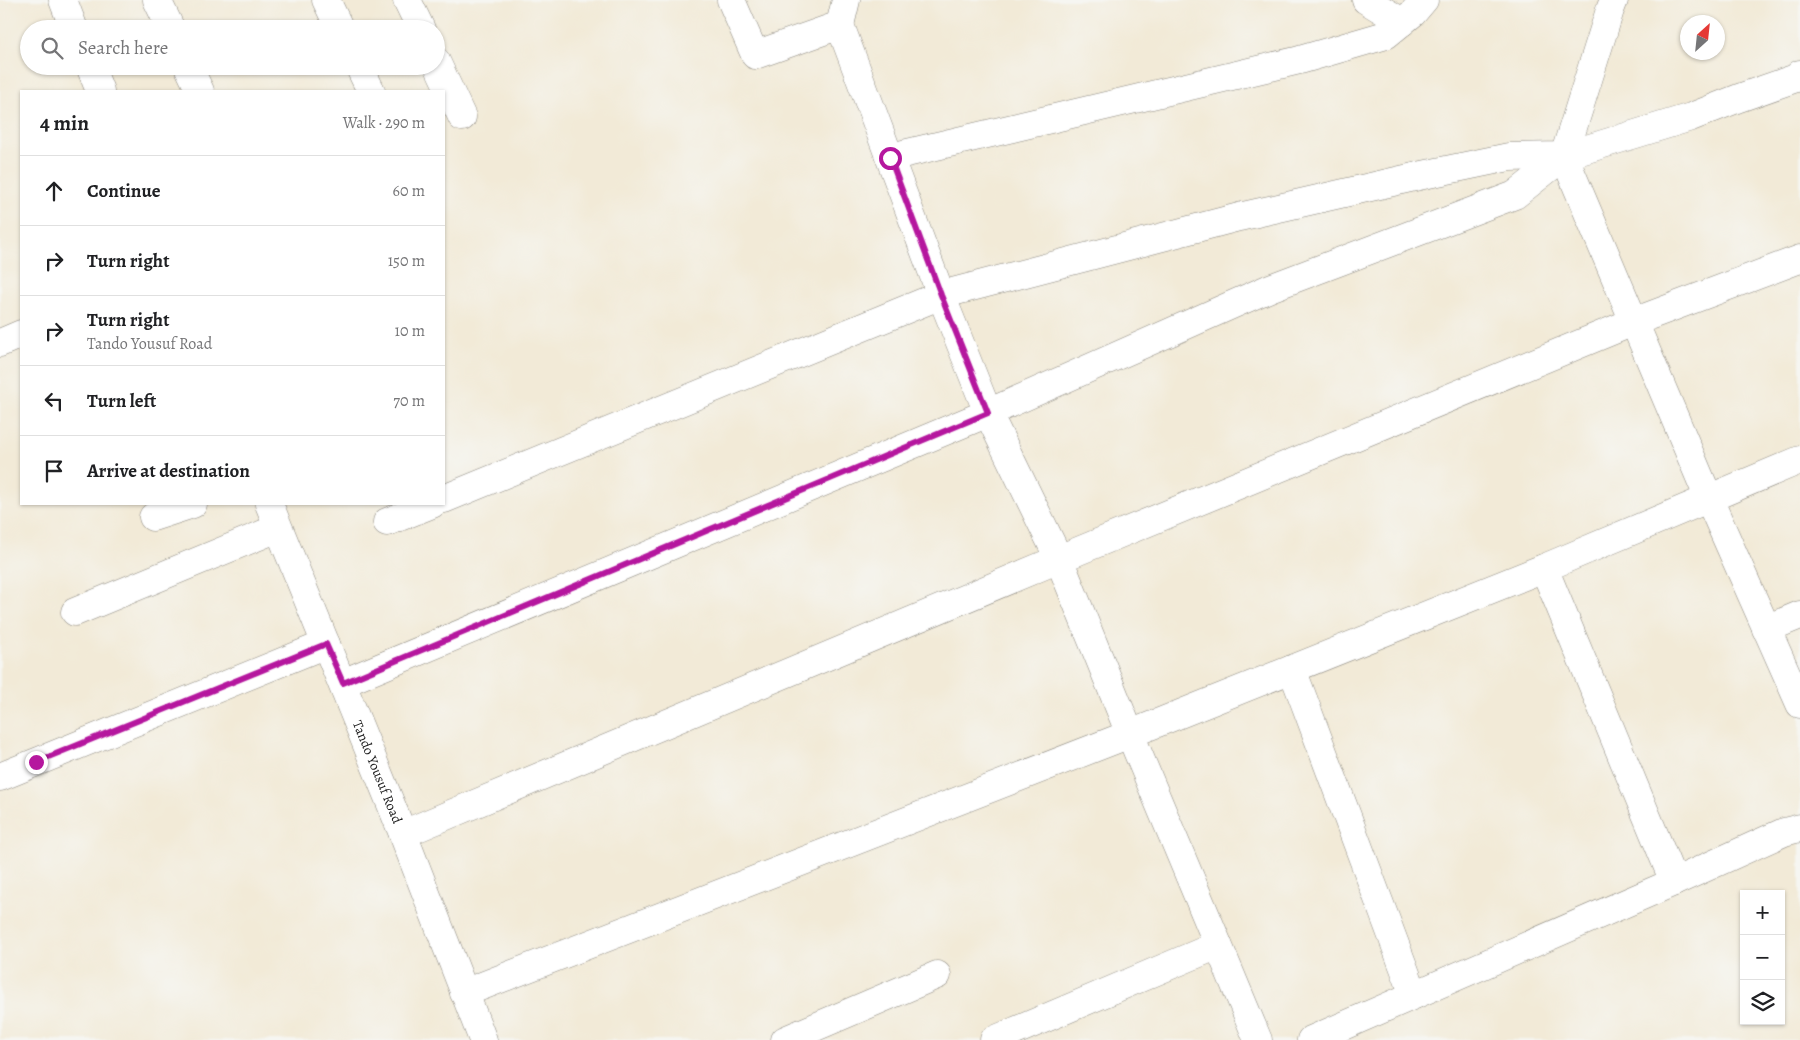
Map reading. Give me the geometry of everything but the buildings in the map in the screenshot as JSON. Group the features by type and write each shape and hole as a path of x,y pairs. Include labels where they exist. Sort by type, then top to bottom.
{"street":[{"path":"63,0 71,20"},
{"path":"157,0 167,20"},
{"path":"326,0 336,20"},
{"path":"407,0 417,20"},
{"path":"731,0 755,55 843,12 890,158 941,295 988,413 1059,559 1258,1040"},
{"path":"1366,0 1402,22"},
{"path":"890,158 1300,60 1386,35 1413,14 1424,0"},
{"path":"343,683 988,413 1270,288 1515,195 1564,156 1614,0"},
{"path":"445,499 941,295 1239,217 1413,178 1509,157 1564,156 1691,117 1796,78 1800,74"},
{"path":"94,75 100,90"},
{"path":"192,75 200,90"},
{"path":"363,75 371,90"},
{"path":"442,75 462,117"},
{"path":"1564,156 1709,499 1800,704"},
{"path":"403,834 1059,559 1633,322 1800,259"},
{"path":"0,343 20,334"},
{"path":"464,993 1130,734 1544,568 1800,460"},
{"path":"153,518 190,505"},
{"path":"387,522 430,505"},
{"path":"75,612 274,516"},
{"name":"Tando Yousuf Road","path":"274,516 343,683 483,1040"},
{"path":"1544,568 1674,882"},
{"path":"1766,629 1800,615"},
{"path":"0,777 326,644"},
{"path":"1292,669 1414,996"},
{"path":"1312,1040 1784,832 1800,828"},
{"path":"994,1040 1218,945"},
{"path":"786,1040 937,975"}],"route":[{"path":"36,762 326,644 343,683 988,413 941,295 890,158"}]}
